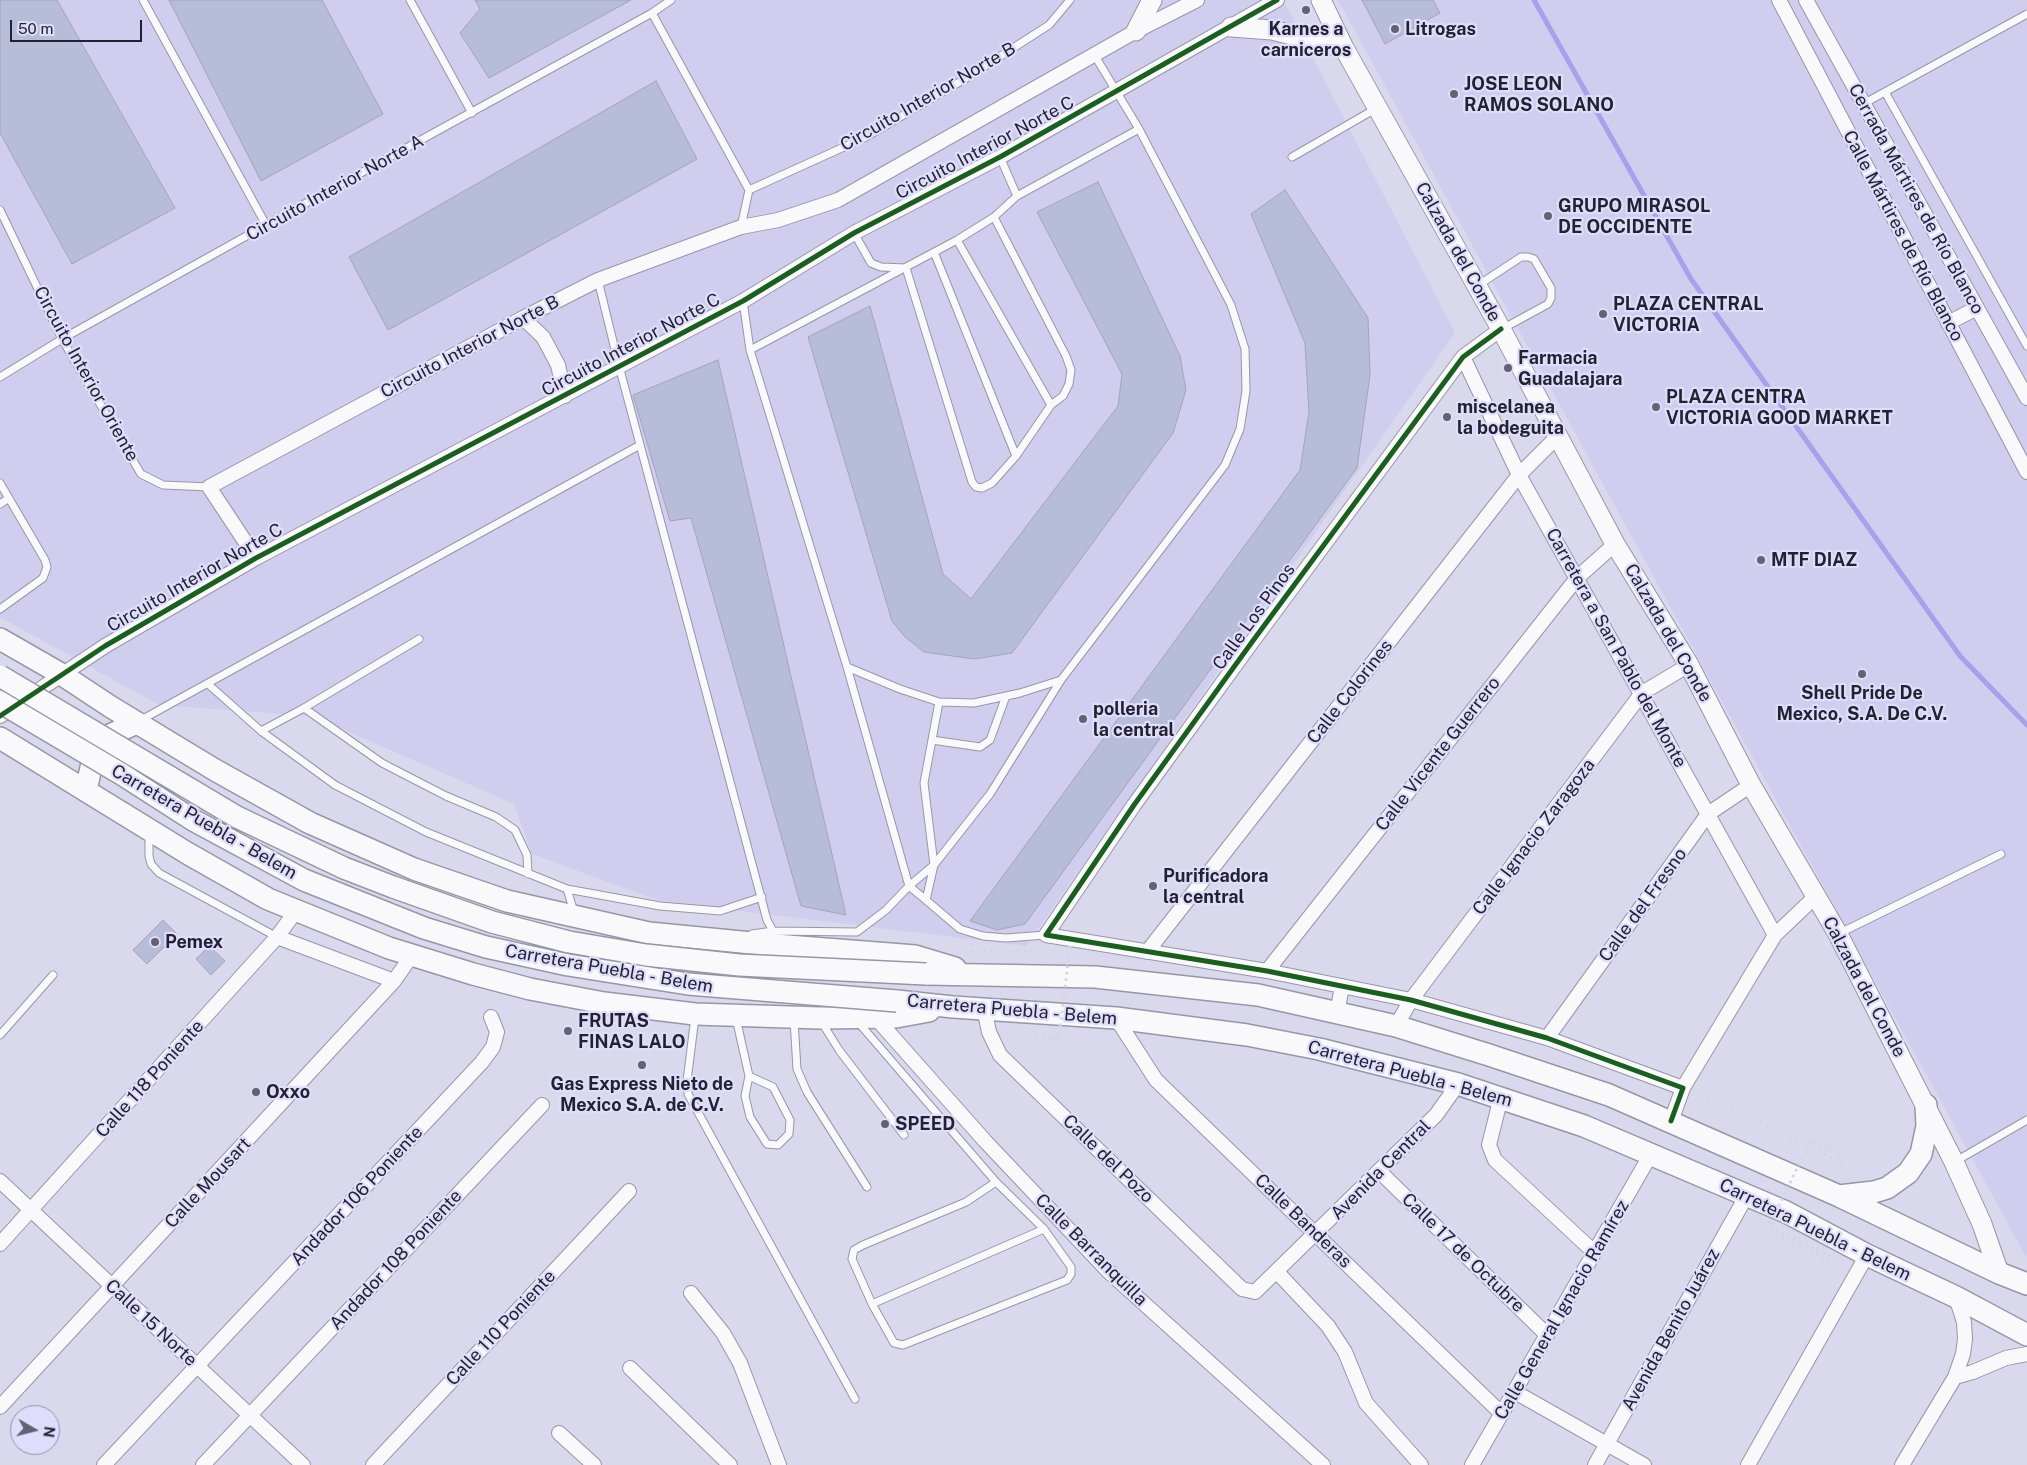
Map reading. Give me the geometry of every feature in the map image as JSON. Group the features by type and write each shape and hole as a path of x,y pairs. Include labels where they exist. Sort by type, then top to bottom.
{"main road":[{"path":"0,639 61,674 215,770 310,823 397,862 507,901 649,933 915,956 974,975"},
{"name":"Carretera Puebla - Belem","path":"0,676 237,817 344,868 475,916 569,942 646,955 739,965 926,974 1095,977 1258,995 1396,1026 1609,1095 1839,1196 1999,1273 2027,1284"},
{"name":"Carretera Puebla - Belem","path":"0,702 123,775 193,820 304,880 424,928 486,947 568,965 688,984 847,998 897,1000 953,1007 1116,1018 1246,1035 1310,1047 1396,1067 1501,1097 1584,1126 1651,1154 1786,1212 1867,1256 1956,1297 2027,1334"},
{"path":"86,790 94,754 101,743 112,734 137,723"},
{"path":"0,738 149,830 268,899 389,948 530,989 604,1003 696,1014 820,1018 896,1017 953,1007"},
{"path":"1839,1196 1881,1190 1898,1182 1908,1173 1921,1154 1927,1126 1926,1105"}],"street":[{"path":"1136,31 1152,0"},
{"path":"1095,56 1136,31 1197,0"},
{"name":"Circuito Interior Norte C","path":"0,716 105,646 256,558 743,301 854,234 1000,157 1277,0"},
{"name":"Calzada del Conde","path":"1321,0 1344,48 1477,286 1615,544 1689,665 1752,785 1838,934 1954,1162 1982,1224 1999,1273"},
{"name":"Calle Mártires de Río Blanco","path":"1779,0 2027,472"},
{"name":"Cerrada Mártires de Río Blanco","path":"1806,0 2027,398"},
{"path":"1231,27 1272,30 1344,48"},
{"name":"Circuito Interior Norte B","path":"209,487 522,318 598,280 741,226 778,220 838,200 1095,56"},
{"path":"1948,323 1977,308"},
{"path":"522,318 543,337 558,365 565,396"},
{"name":"Calle Los Pinos","path":"1046,935 1140,798 1252,642 1463,357 1501,330"},
{"name":"Carretera a San Pablo del Monte","path":"1463,357 1519,475 1775,935"},
{"name":"Calle Colorines","path":"1147,952 1519,475 1557,437"},
{"path":"209,487 256,558"},
{"name":"Calle Vicente Guerrero","path":"1267,971 1577,578 1615,544"},
{"name":"Calle Ignacio Zaragoza","path":"1396,1026 1412,1000 1642,693 1689,665"},
{"name":"Calle del Fresno","path":"1547,1038 1708,814 1752,785"},
{"path":"1671,1122 1683,1088 1775,935 1816,896"},
{"name":"Calle 118 Poniente","path":"0,1244 278,937 296,911"},
{"path":"1046,935 1267,971 1412,1000 1547,1038 1683,1088"},
{"path":"278,937 394,981"},
{"name":"Calle Mousart","path":"0,1407 394,981 412,955"},
{"path":"1337,1014 1342,986"},
{"name":"Calle del Pozo","path":"984,1008 989,1032 1000,1055 1242,1289 1255,1292"},
{"name":"Andador 106 Poniente","path":"104,1465 482,1062 493,1047 496,1032 491,1016"},
{"name":"Calle Barranquilla","path":"865,1017 1108,1271 1323,1465"},
{"name":"Calle Banderas","path":"1116,1018 1156,1080 1502,1414"},
{"name":"Avenida Central","path":"1255,1292 1436,1115 1458,1084"},
{"path":"1501,1097 1489,1145 1495,1160 1594,1252"},
{"name":"Andador 108 Poniente","path":"203,1465 542,1105"},
{"name":"Calle General Ignacio Ramírez","path":"1472,1465 1651,1154"},
{"name":"Calle 17 de Octubre","path":"1379,1171 1546,1334"},
{"name":"Calle 15 Norte","path":"0,1181 303,1465"},
{"name":"Calle 110 Poniente","path":"373,1465 629,1192"},
{"name":"Avenida Benito Juárez","path":"1595,1465 1747,1195"},
{"path":"1748,1465 1867,1256"},
{"path":"1277,1272 1328,1326 1345,1352 1366,1403 1421,1465"},
{"path":"691,1292 723,1333 740,1363 779,1465"},
{"path":"1902,1465 1955,1378 1963,1354 1965,1339 1964,1322 1956,1297"},
{"path":"1955,1378 2006,1358 2027,1354"},
{"path":"630,1368 730,1465"},
{"path":"1515,1392 1644,1465"},
{"path":"559,1433 594,1465"}],"lane":[{"path":"143,0 266,225"},
{"path":"410,0 472,113"},
{"name":"Circuito Interior Norte A","path":"0,377 266,225 652,13 670,0"},
{"name":"Circuito Interior Norte B","path":"749,190 866,137 968,77 1049,25 1070,0"},
{"path":"652,13 749,190 741,226"},
{"path":"1864,104 2027,14"},
{"path":"722,940 773,931 857,932 886,910 908,886 934,865 990,794 1061,680 1225,465 1240,429 1246,391 1245,349 1232,305 1140,129 1095,56"},
{"path":"1885,92 2027,346"},
{"path":"1292,157 1377,108"},
{"path":"750,350 957,240 994,217 1017,196 1140,129"},
{"path":"1000,157 1017,196"},
{"name":"Circuito Interior Oriente","path":"0,210 62,340 141,474 163,485 209,487"},
{"path":"906,268 972,482 976,487 982,488 992,483 1016,456 1051,405 1063,396 1069,384 1071,370 1066,356 994,217"},
{"path":"854,234 871,263 880,267 906,268"},
{"path":"957,240 1051,405"},
{"path":"934,252 1016,456"},
{"path":"1477,286 1521,256 1528,256 1534,258 1551,288 1551,298 1548,304 1501,330"},
{"path":"598,280 619,366 767,920 773,931"},
{"path":"743,301 750,350 847,667 908,886 960,929 983,936 1006,938 1046,935"},
{"path":"137,723 640,445"},
{"path":"0,483 45,560 47,568 43,578 2,605"},
{"path":"0,504 9,498"},
{"path":"260,731 304,708 419,639"},
{"path":"847,667 900,689 939,702 974,703 1061,680"},
{"path":"208,684 260,731 335,786 426,832 567,889 660,906 720,911 762,897"},
{"path":"932,740 980,747 990,740 1006,696"},
{"path":"926,900 934,865 924,783 939,702"},
{"path":"304,708 382,763 446,796 496,816 515,830 527,855 528,874"},
{"path":"149,830 149,856 159,873 278,937"},
{"path":"1838,934 2001,854"},
{"path":"567,889 576,917"},
{"path":"0,1035 53,975"},
{"path":"696,1014 687,1081 688,1094 855,1399"},
{"path":"735,1015 749,1076 745,1096 750,1116 767,1144 778,1145 789,1134 790,1120 773,1087 749,1076"},
{"path":"794,1017 797,1068 807,1092 867,1187"},
{"path":"865,1017 996,1182 1044,1228 1070,1267 1071,1274 1067,1280 903,1345 894,1343 872,1304 852,1259 854,1250 966,1202 996,1182"},
{"path":"820,1018 839,1050 904,1135"},
{"path":"1954,1162 2027,1120"},
{"path":"872,1304 1044,1228"}],"path":[{"path":"1059,1039 1070,946"},
{"path":"1683,1088 1763,1123 1807,1145 1816,1150 1833,1158 1842,1163 1845,1157 1812,1140 1807,1149 1769,1226 1831,1257 1829,1261 1776,1234"}],"shaded area":[{"path":"0,0 1283,0 1455,333 1026,946 660,901 532,854 514,804 312,716 159,705 0,617"},
{"path":"1338,0 2027,0 2027,1256 2025,1255"}],"building":[{"path":"0,0 57,0 175,208 72,264 0,133"},
{"path":"169,0 322,0 383,114 261,181"},
{"path":"475,0 631,0 489,78 460,33 480,9"},
{"name":"Litrogas","path":"1362,0 1433,0 1440,13 1385,44"},
{"path":"656,81 697,159 388,330 349,257"},
{"path":"1098,182 1180,356 1186,390 1173,433 1012,653 974,659 924,652 905,637 892,621 808,337 870,306 943,574 971,599 1118,406 1122,374 1037,212"},
{"path":"1285,190 1368,318 1370,375 1357,468 1025,924 997,930 970,921 1300,470 1309,412 1305,343 1251,214"},
{"path":"718,360 846,915 801,906 691,518 670,521 633,395"},
{"name":"Pemex","path":"163,920 177,934 147,964 133,950"},
{"name":"Pemex","path":"209,946 225,961 211,975 196,959"}],"waterway":[{"path":"1534,0 1691,279 1960,656 2027,725"}],"cycle path":[{"path":"0,716 105,646 256,558 743,301 854,233 1000,157 1277,0"},
{"path":"1501,329 1463,357 1134,805 1046,935 1267,971 1411,1000 1547,1038 1683,1088 1671,1121"}],"place":[{"name":"Karnes a carniceros","path":"1306,10"},
{"name":"Litrogas","path":"1395,29"},
{"name":"JOSE LEON RAMOS SOLANO","path":"1454,94"},
{"name":"GRUPO MIRASOL DE OCCIDENTE","path":"1548,216"},
{"name":"PLAZA CENTRAL VICTORIA","path":"1603,314"},
{"name":"Farmacia Guadalajara","path":"1508,368"},
{"name":"PLAZA CENTRA VICTORIA GOOD MARKET","path":"1656,407"},
{"name":"miscelanea la bodeguita","path":"1447,417"},
{"name":"MTF DIAZ","path":"1761,560"},
{"name":"Shell Pride De Mexico, S.A. De C.V.","path":"1862,674"},
{"name":"polleria la central","path":"1083,719"},
{"name":"Purificadora la central","path":"1153,886"},
{"name":"Pemex","path":"155,942"},
{"name":"FRUTAS FINAS LALO","path":"568,1031"},
{"name":"Gas Express Nieto de Mexico S.A. de C.V.","path":"642,1065"},
{"name":"Oxxo","path":"256,1092"},
{"name":"SPEED","path":"885,1124"}]}
